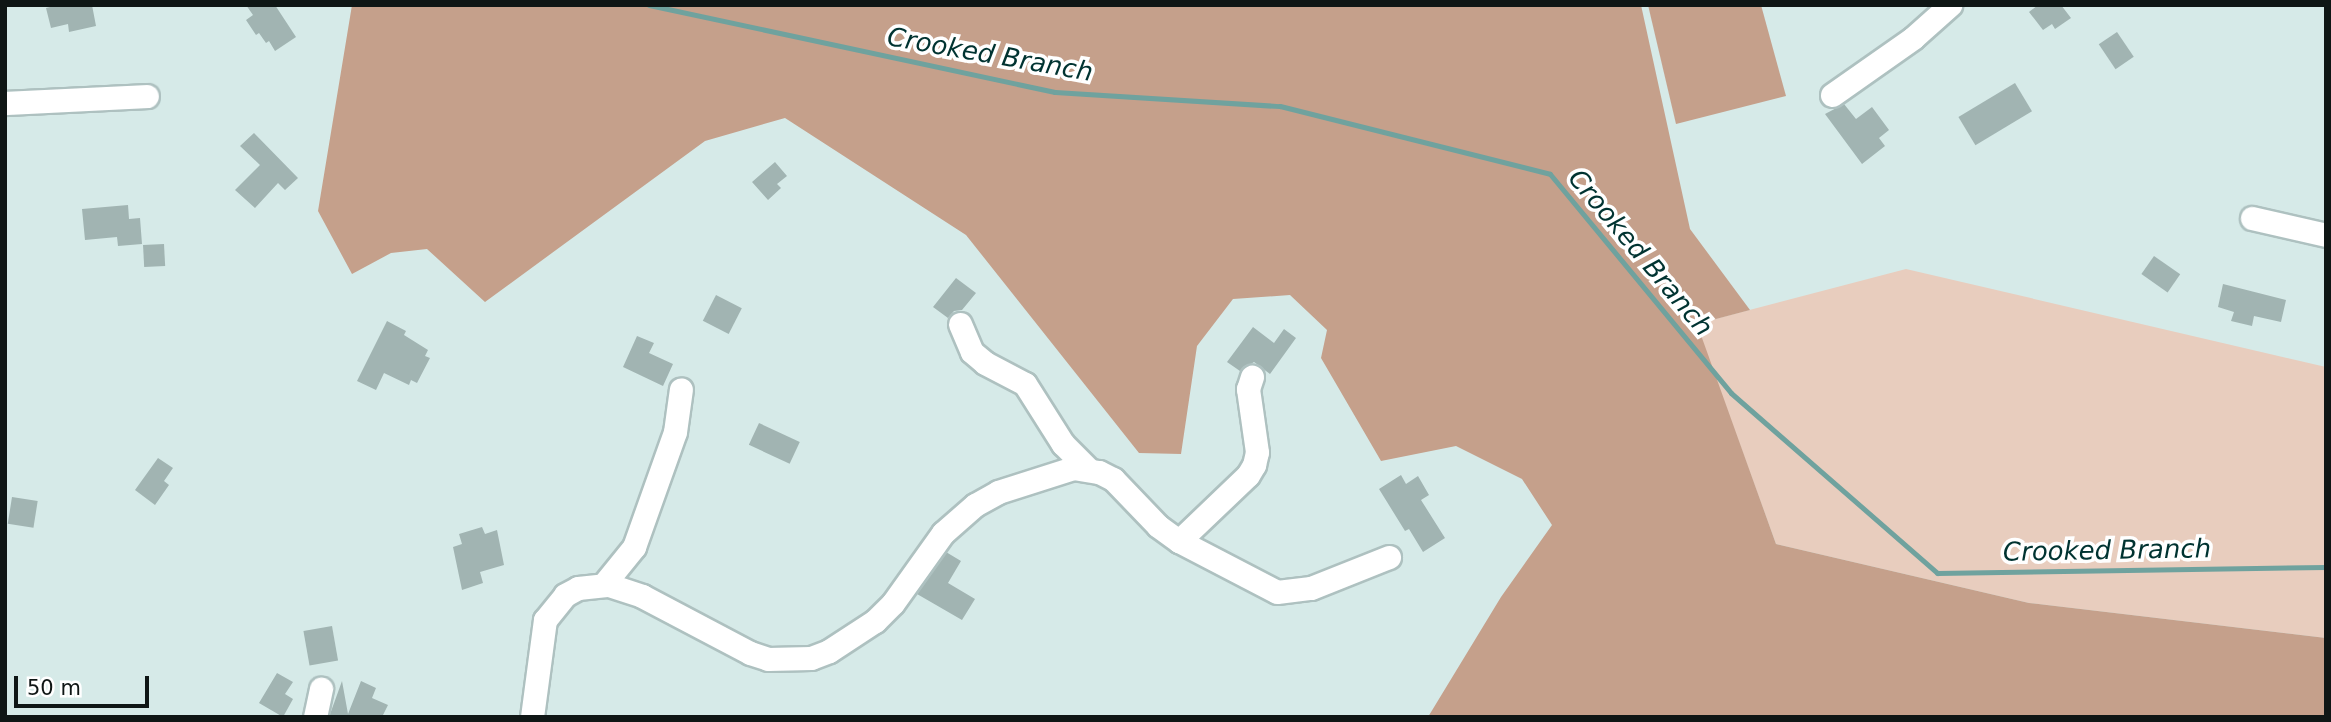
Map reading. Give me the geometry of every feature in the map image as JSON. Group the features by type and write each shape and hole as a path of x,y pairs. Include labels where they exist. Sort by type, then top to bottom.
{"street":[{"path":"1832,95 1913,38 1950,5"},
{"path":"5,103 147,96"},
{"path":"2252,218 2326,235"},
{"path":"960,324 972,352 985,363 1011,374 1025,384 1063,444 1088,469"},
{"path":"1179,541 1248,475 1254,465 1257,452 1248,389 1252,377"},
{"path":"604,584 634,547 675,432 681,389"},
{"path":"532,717 545,620 565,596 579,588 604,584 642,596 750,653 768,659 792,661 811,658 829,651 875,621 893,603 943,533 975,505 998,492 1073,468 1088,469 1113,479 1158,526 1179,541 1277,592 1311,588 1389,557"},
{"path":"315,717 321,689"}],"shaded area":[{"path":"352,5 1641,5 1690,229 1750,310 1697,324 1776,544 2029,603 2326,638 2326,717 1428,717 1501,597 1552,525 1522,479 1456,446 1381,461 1321,358 1327,330 1290,295 1233,299 1197,346 1181,454 1139,453 966,235 785,118 705,141 485,302 427,249 391,253 352,274 318,211"},
{"path":"1648,5 1761,5 1786,96 1676,124"},
{"path":"1906,269 2326,367 2326,638 2029,603 1776,544 1696,324"}],"building":[{"path":"58,5 92,5 96,26 69,32 68,24 51,28 46,8"},
{"path":"246,5 275,5 296,37 275,51 269,41 266,43 259,33 256,35 246,20 253,15"},
{"path":"2038,5 2061,5 2071,18 2055,29 2052,24 2043,30 2029,12"},
{"path":"2117,32 2134,57 2116,69 2099,44"},
{"path":"2015,83 2032,111 1975,145 1958,117"},
{"path":"1844,104 1856,119 1872,107 1889,130 1879,138 1885,146 1862,164 1825,114"},
{"path":"254,133 298,178 285,190 278,183 255,208 235,190 260,165 240,146"},
{"path":"775,162 787,176 777,184 781,188 768,200 752,182"},
{"path":"128,205 129,219 140,218 142,244 118,246 117,237 85,240 82,209"},
{"path":"164,244 165,266 144,267 143,245"},
{"path":"2154,256 2180,274 2168,292 2141,274"},
{"path":"956,278 976,293 962,310 954,311 948,318 933,307"},
{"path":"2223,284 2286,300 2281,322 2254,316 2252,326 2231,321 2234,312 2218,307"},
{"path":"716,295 742,308 729,334 703,321"},
{"path":"387,321 406,331 404,335 428,350 425,356 430,358 417,383 411,380 409,385 384,373 376,390 357,381"},
{"path":"1253,327 1274,343 1284,329 1296,338 1270,374 1254,362 1240,371 1227,362"},
{"path":"637,336 654,343 649,353 673,364 663,386 623,367"},
{"path":"759,423 800,442 790,464 749,445"},
{"path":"158,458 173,468 164,481 169,485 155,505 135,490"},
{"path":"1401,475 1406,484 1418,476 1429,495 1421,500 1445,538 1423,552 1409,529 1405,531 1379,489"},
{"path":"12,497 38,501 33,528 8,524"},
{"path":"482,527 485,534 497,530 504,565 480,572 483,583 462,590 453,547 462,544 459,534"},
{"path":"946,552 961,561 948,583 975,599 962,620 917,594"},
{"path":"332,626 338,660 310,666 303,631"},
{"path":"277,673 293,682 285,694 293,699 283,717 259,703"},
{"path":"342,681 348,714 361,681 376,688 372,698 388,705 382,717 329,717"}],"waterway":[{"name":"Crooked Branch","path":"649,5 1055,92 1280,106 1550,174 1731,393 1937,573 2326,567"}]}
